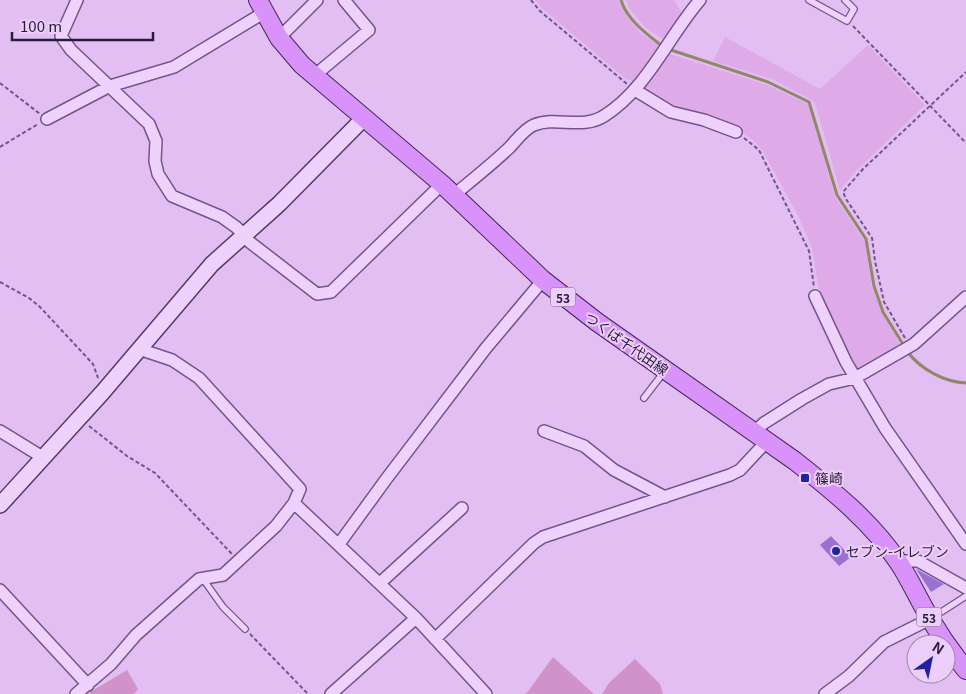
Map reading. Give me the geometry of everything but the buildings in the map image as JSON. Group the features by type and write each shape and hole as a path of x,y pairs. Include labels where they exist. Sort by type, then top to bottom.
{"main road":[{"name":"つくば千代田線","path":"261,6 290,53 314,76 448,190 543,280 583,312 761,436 818,479 854,510 898,561 930,619 966,670"}],"street":[{"path":"77,0 61,36 71,50 149,124 156,141 155,161 158,174 172,196 222,217 245,236 247,240 318,294 331,292 448,190 509,148 531,126 542,122 588,123 604,116 635,90 700,0"},
{"path":"279,38 317,0"},
{"path":"314,76 369,30 344,0"},
{"path":"48,119 110,86 174,67 261,6"},
{"path":"635,90 671,112 704,120 736,132"},
{"path":"0,505 102,393 212,264 245,236 364,118"},
{"path":"339,544 486,348 543,280"},
{"path":"815,296 855,378 885,428 966,544"},
{"path":"435,639 534,543 543,538 740,470 761,436 764,423 815,391 829,384 855,378 910,347 966,296"},
{"path":"76,694 111,664 136,635 200,579 222,575 276,526 294,503 300,489 198,378 172,360 139,349"},
{"path":"0,431 44,458"},
{"path":"544,431 584,446 614,470 665,496"},
{"path":"294,503 416,618 486,694"},
{"path":"380,584 462,508"},
{"path":"898,561 918,561 966,588"},
{"path":"0,590 88,685"},
{"path":"331,694 416,618"},
{"path":"825,694 849,676 884,642 930,619"}],"lane":[{"path":"809,0 847,21 854,9 845,0"},
{"path":"644,398 666,370"},
{"path":"203,579 223,607 245,629"},
{"path":"930,619 966,596"}],"path":[{"path":"531,0 540,11 635,90"},
{"path":"847,21 861,33 966,143"},
{"path":"910,347 884,302 872,238 843,192 863,169 966,72"},
{"path":"0,83 48,119 0,147"},
{"path":"736,132 759,150 810,251 815,296"},
{"path":"0,282 29,298 40,307 94,364 102,393"},
{"path":"80,418 127,456 155,473 238,560"},
{"path":"245,629 308,694"}],"shaded area":[{"path":"535,0 618,0 629,20 641,33 660,47 635,82 626,79 544,10"},
{"path":"626,0 674,0 682,13 675,30 665,41 645,27 629,8"},
{"path":"725,37 820,89 868,45 925,105 856,171 840,190 816,106 812,100 772,79 713,61"},
{"path":"667,53 767,85 808,104 835,197 865,242 872,286 880,309 902,348 857,375 820,296 812,248 798,215 762,150 752,139 727,124 683,111 643,90"},
{"path":"553,657 594,694 526,694"},
{"path":"635,659 660,684 663,694 602,694 609,683"},
{"path":"127,670 138,689 134,694 87,694"}],"waterway":[{"path":"621,0 633,20 662,46"},
{"path":"668,49 768,82 809,102 837,195 866,239 874,286 883,312 904,346"},
{"path":"907,351 912,358 933,373 949,380 966,383"}],"place":[{"name":"篠崎","path":"805,478"},
{"name":"セブン-イレブン","path":"836,551"}]}
